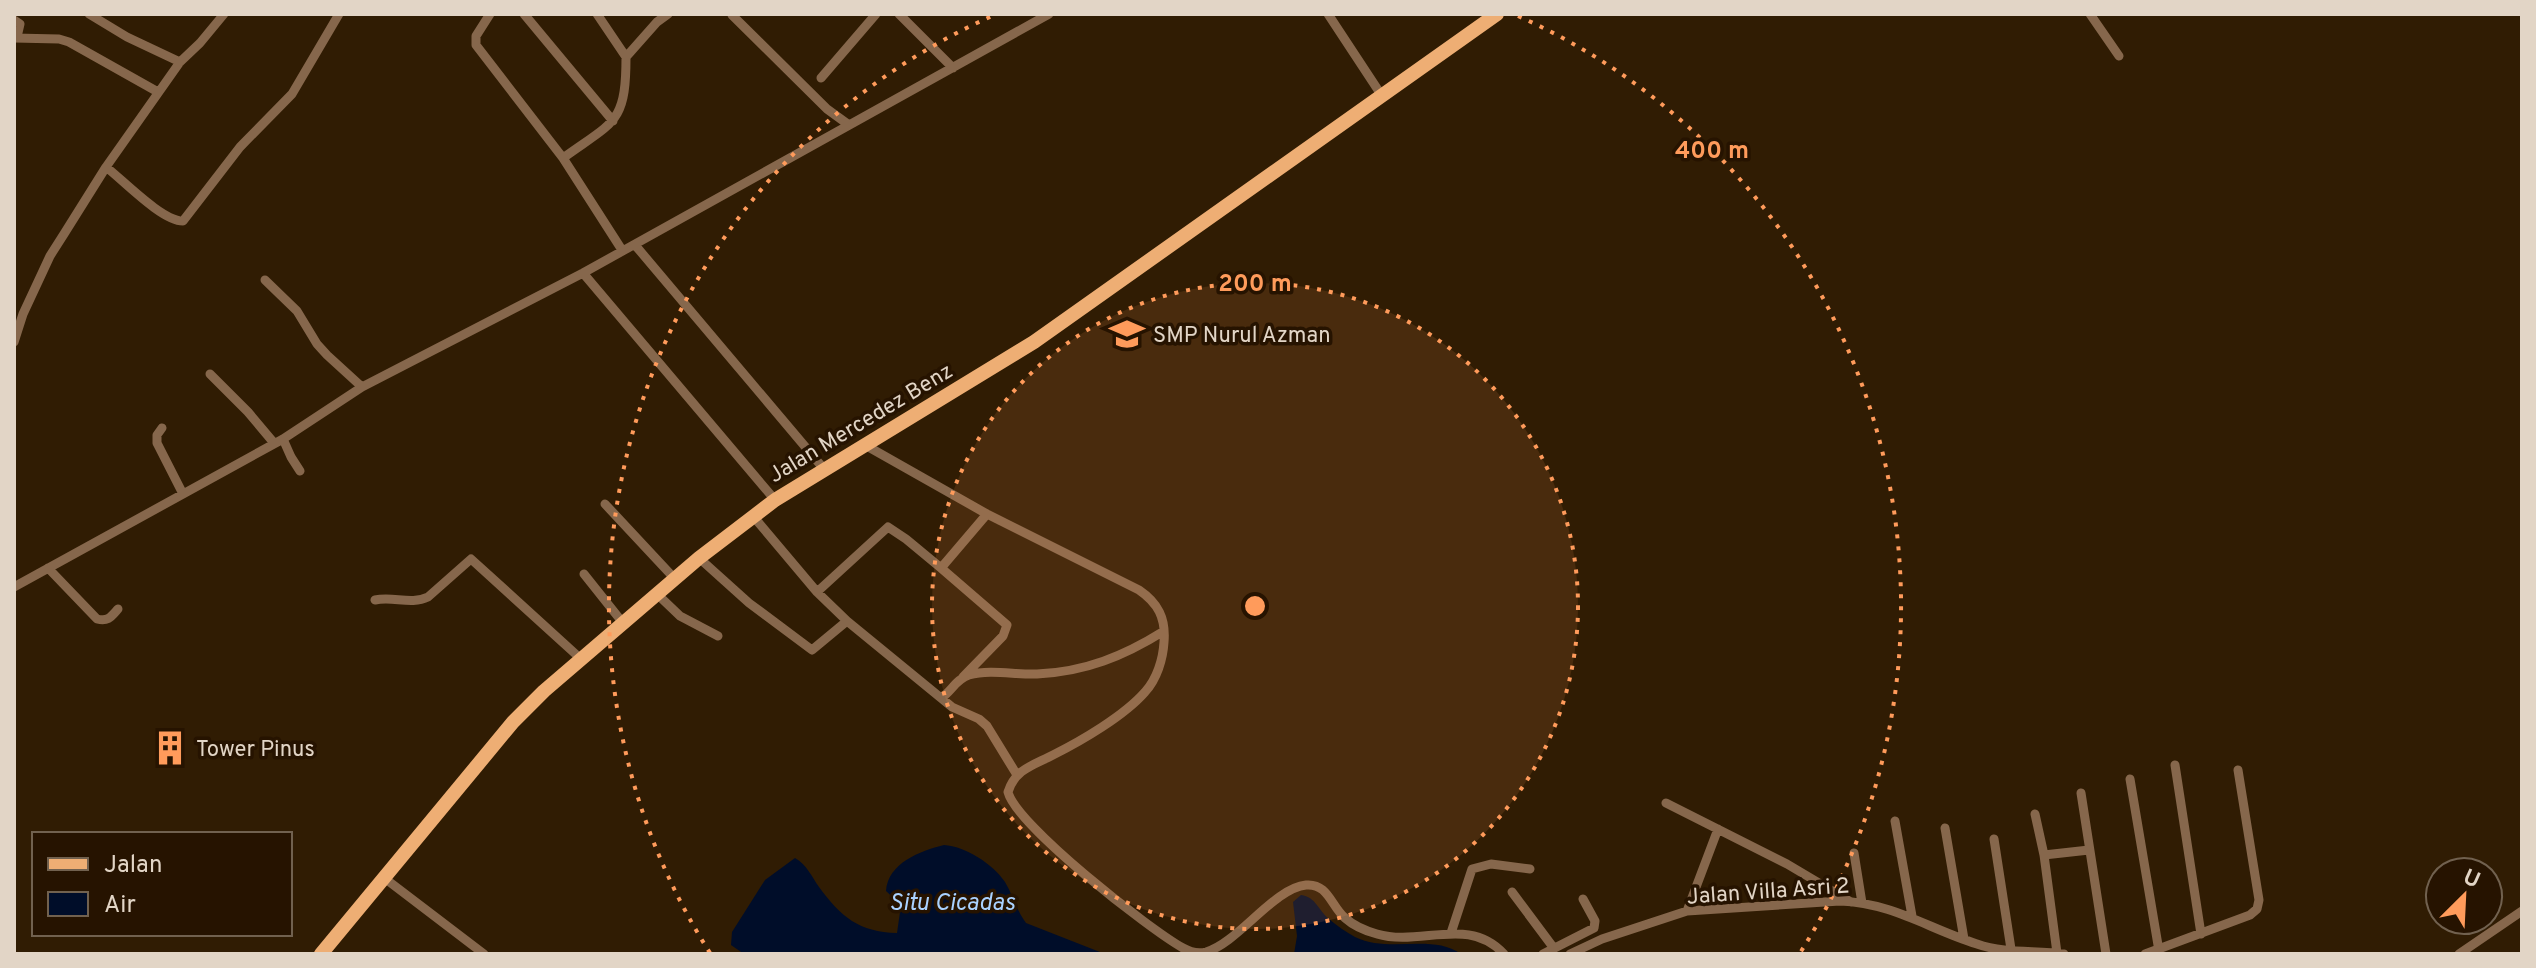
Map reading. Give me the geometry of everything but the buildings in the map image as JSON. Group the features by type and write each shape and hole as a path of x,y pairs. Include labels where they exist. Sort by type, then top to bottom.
{"main road":[{"name":"Jalan Mercedez Benz","path":"321,954 513,722 699,558 775,500 1034,342 1497,14"}],"street":[{"path":"89,14 127,37 180,62"},
{"path":"14,342 23,314 50,256 106,167 180,62 224,14"},
{"path":"106,167 163,214 178,222 183,221 240,147 292,94 339,14"},
{"path":"490,14 476,36 476,45 563,158 622,250"},
{"path":"524,14 613,121"},
{"path":"563,158 613,121 620,112 626,92 626,57 597,14"},
{"path":"626,57 654,18 668,14"},
{"path":"821,78 876,14"},
{"path":"899,14 953,68"},
{"path":"14,587 279,441 362,387 635,245 1049,14"},
{"path":"1328,14 1382,96"},
{"path":"2090,14 2119,56"},
{"path":"732,15 827,109 849,125"},
{"path":"15,18 20,24 15,38 69,42 158,92"},
{"path":"635,245 824,469"},
{"path":"583,273 775,500"},
{"path":"265,280 297,311 317,344 362,387"},
{"path":"210,374 279,441 300,471"},
{"path":"162,428 157,435 157,443 183,494"},
{"path":"865,445 987,514 1139,590 1156,604 1164,631 1161,660 1145,693 1072,744 1017,775 1008,792 1010,800 1041,837 1129,910 1184,949 1201,953 1210,951 1292,890 1309,885 1324,889 1344,918 1369,932 1396,938 1451,933 1481,938 1504,954"},
{"path":"605,504 675,579"},
{"path":"941,568 987,514"},
{"path":"753,516 817,592 847,621 941,698 987,726 1017,775"},
{"path":"817,592 888,527 941,568 1007,625 1003,636 941,698"},
{"path":"699,558 749,603 812,650 847,621"},
{"path":"375,600 420,601 471,559 581,659"},
{"path":"48,568 97,619 110,619 118,609"},
{"path":"584,574 623,623"},
{"path":"657,594 680,616 718,636"},
{"path":"962,678 990,672 1038,674 1089,667 1120,657 1164,631"},
{"path":"2175,765 2201,934"},
{"path":"2145,954 2250,915 2257,909 2259,900 2238,770"},
{"path":"2130,779 2159,951"},
{"path":"2081,793 2106,954"},
{"path":"1666,803 1797,869 1851,902"},
{"path":"2035,814 2044,855 2057,953"},
{"path":"1895,821 1912,916"},
{"path":"1945,828 1964,939"},
{"path":"1687,911 1718,829"},
{"path":"1994,839 2011,949"},
{"path":"2044,855 2089,850"},
{"path":"1854,853 1862,903"},
{"path":"1451,933 1472,869 1491,864 1530,869"},
{"path":"383,877 484,954"},
{"path":"1512,892 1553,947"},
{"path":"1543,954 1595,927 1583,899"},
{"name":"Jalan Villa Asri 2","path":"1577,953 1602,939 1687,911 1851,902 1912,916 1991,948 2064,954"},
{"path":"2459,954 2522,911"}],"water":[{"name":"Situ Cicadas","path":"944,845 969,852 993,869 1005,882 1026,923 1105,954 744,954 731,945 732,932 765,880 795,858 835,907 852,921 872,930 897,933 901,905 886,891 888,881 907,860"},
{"path":"1301,895 1314,901 1342,929 1368,942 1437,945 1461,954 1294,954 1297,936 1293,902"}],"place":[{"name":"SMP Nurul Azman","path":"1127,334"},
{"name":"Tower Pinus","path":"170,748"}]}
